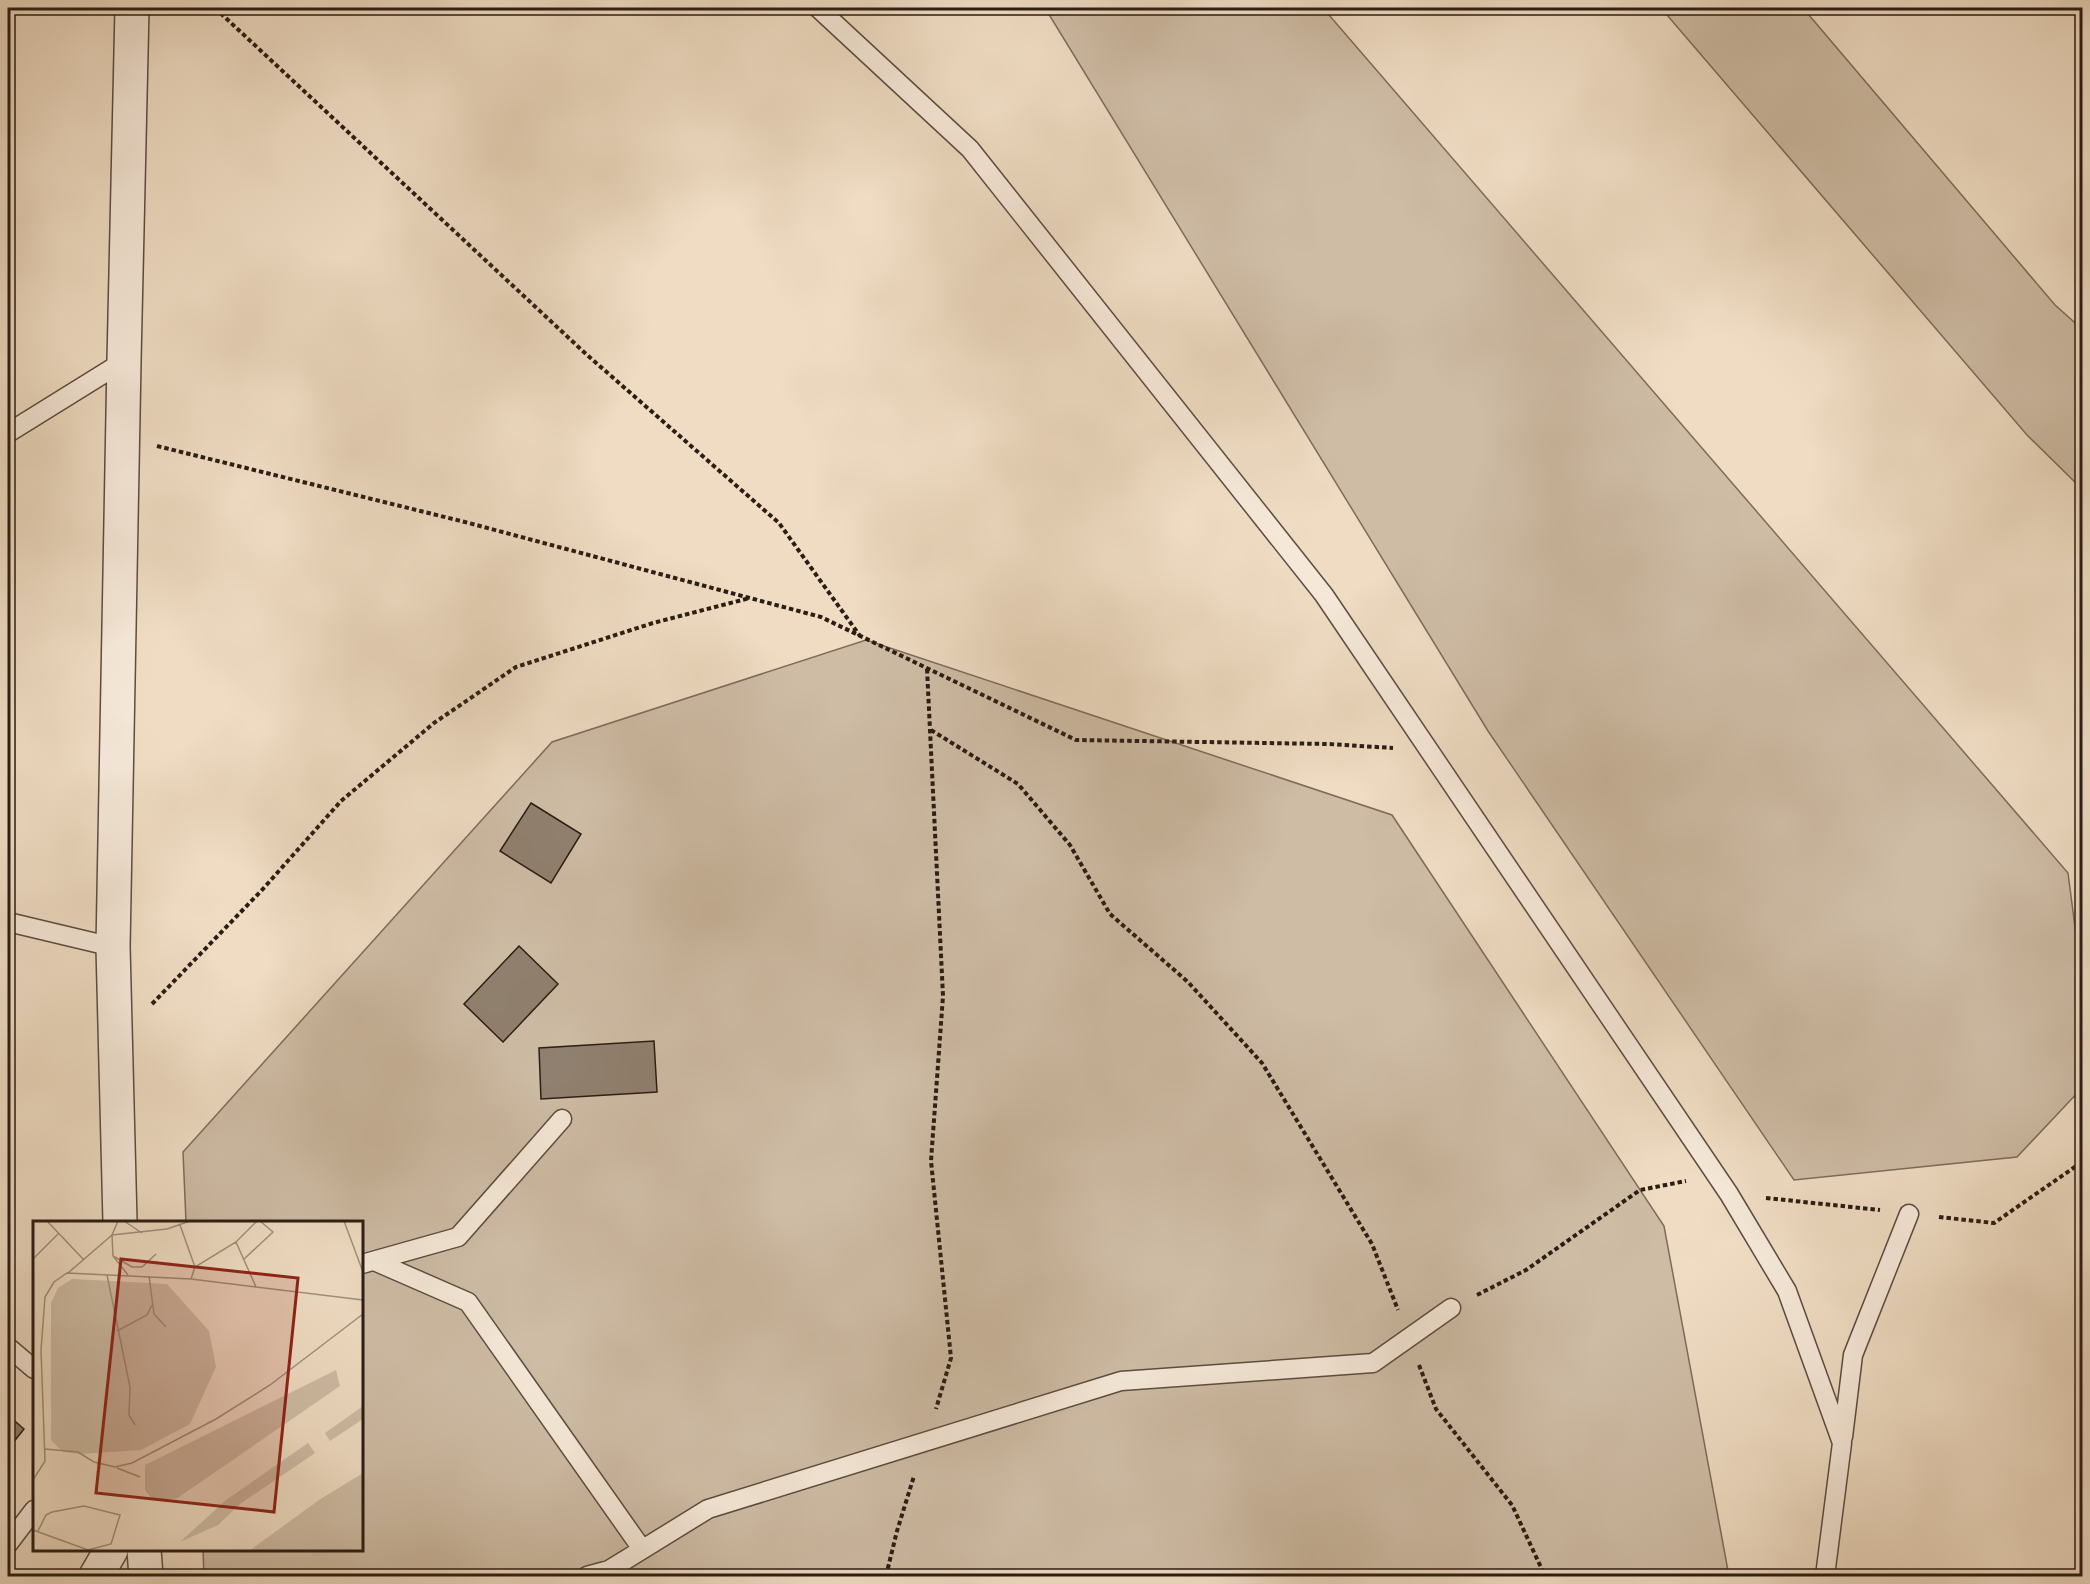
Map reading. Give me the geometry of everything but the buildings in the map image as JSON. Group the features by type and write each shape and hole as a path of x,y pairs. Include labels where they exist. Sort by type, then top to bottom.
{"street":[{"path":"120,1221 113,947 132,8"},
{"path":"96,1576 110,1551"},
{"path":"144,1551 146,1576"}],"lane":[{"path":"818,8 970,149 1324,595 1717,1175 1787,1292 1842,1443"},
{"path":"8,433 124,361"},
{"path":"8,922 113,947"},
{"path":"368,1262 458,1237 562,1119"},
{"path":"1825,1576 1853,1355 1909,1214"},
{"path":"368,1262 468,1302 642,1549"},
{"path":"587,1576 609,1570 708,1509 1121,1381 1372,1362 1451,1308"},
{"path":"8,1347 33,1368"},
{"path":"8,1544 33,1511"}],"path":[{"path":"215,8 586,354 779,523 860,637"},
{"path":"123,438 465,522 821,617 1076,740 1328,744 1430,751"},
{"path":"115,1041 262,890 341,801 434,723 516,668 653,623 750,598"},
{"path":"886,1576 897,1531 951,1358 931,1161 944,996 927,669"},
{"path":"931,730 1018,784 1071,845 1110,914 1188,982 1263,1063 1372,1244 1436,1408 1512,1505 1545,1576"},
{"path":"1451,1308 1526,1270 1640,1190 1717,1175"}],"shaded area":[{"path":"1045,8 1323,8 2068,873 2082,981 2082,1088 2017,1157 1794,1180 1488,731"},
{"path":"1661,8 1803,8 2055,305 2082,329 2082,489 2027,435"},
{"path":"866,640 1392,815 1664,1226 1729,1576 204,1576 203,1551 363,1551 363,1221 186,1221 183,1152 552,742"}]}
